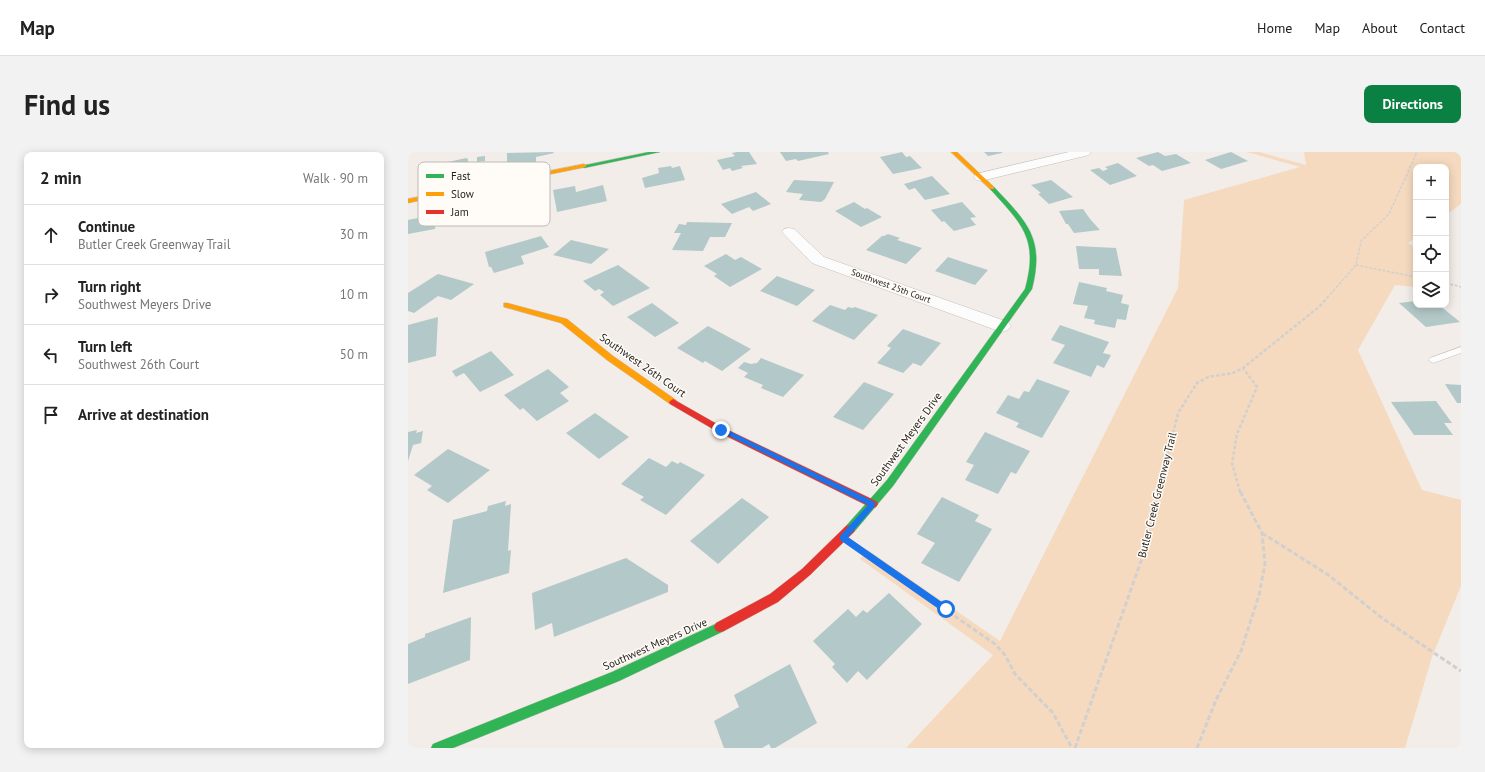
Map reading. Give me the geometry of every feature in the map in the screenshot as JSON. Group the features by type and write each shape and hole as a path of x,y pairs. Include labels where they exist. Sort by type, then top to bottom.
{"street":[{"path":"550,173 657,152"},
{"name":"Southwest Meyers Drive","path":"437,748 652,661 773,599 808,570 842,538 873,504 890,483 1028,289 1034,271 1035,253 1023,225 981,177 954,152"},
{"path":"981,177 1085,152"},
{"path":"408,201 418,199"},
{"name":"Southwest 25th Court","path":"789,232 818,260 1002,326"},
{"name":"Southwest 26th Court","path":"507,305 564,321 610,358 658,393 721,430 873,504"}],"lane":[{"path":"1432,360 1461,350"}],"path":[{"name":"Butler Creek Greenway Trail","path":"1073,748 1146,544 1178,413 1197,383 1208,377 1233,373 1243,368 1320,306 1356,265 1361,241 1389,214 1417,152"},
{"path":"1356,265 1413,276"},
{"path":"1449,284 1461,287"},
{"path":"1197,748 1216,700 1241,651 1259,595 1265,564 1262,533 1240,496 1232,463 1237,434 1257,387 1243,368"},
{"path":"1262,533 1327,574 1382,618 1461,671"},
{"name":"Butler Creek Greenway Trail","path":"842,538 996,644 1005,655 1016,674 1052,714 1073,748"}],"shaded area":[{"path":"1247,152 1259,152 1306,165 1304,152 1461,152 1461,204 1449,213 1449,164 1413,164 1413,239 1408,243 1413,246 1413,287 1395,285 1358,350 1422,490 1461,500 1461,586 1432,657 1405,748 906,748 993,655 860,559 868,550 1000,641 1178,288 1184,200 1300,167"}],"building":[{"path":"749,152 757,164 741,166 743,168 732,171 730,168 723,170 717,160 735,156 732,153"},
{"path":"780,152 828,152 829,154 798,161 796,159 786,161"},
{"path":"902,152 906,157 910,156 922,168 893,174 880,157"},
{"path":"984,152 1002,152 1002,153 988,156"},
{"path":"1158,152 1165,156 1176,154 1191,163 1162,171 1153,165 1149,166 1136,158"},
{"path":"1231,152 1248,161 1221,169 1205,160"},
{"path":"507,153 554,153 536,157 536,162 507,162"},
{"path":"485,156 485,161 477,162 477,157"},
{"path":"466,158 468,159 468,162 448,162"},
{"path":"1118,163 1137,176 1110,185 1090,170 1099,168 1103,171 1108,169 1105,167"},
{"path":"671,166 672,168 680,166 685,180 645,188 642,178 659,173 658,168"},
{"path":"932,176 950,194 925,200 915,188 909,190 904,184"},
{"path":"794,180 834,182 825,199 821,202 799,200 803,194 786,192"},
{"path":"1051,180 1073,197 1049,204 1038,194 1041,193 1031,185"},
{"path":"603,185 607,201 557,212 553,190 575,186 576,192"},
{"path":"756,192 771,204 753,211 749,207 732,214 721,204"},
{"path":"854,202 882,217 861,227 835,211"},
{"path":"962,202 976,217 970,218 976,225 954,231 944,221 942,222 931,210"},
{"path":"1083,209 1100,230 1074,233 1068,224 1066,224 1059,211"},
{"path":"418,218 418,226 435,226 435,229 408,234 408,220"},
{"path":"687,222 732,223 725,237 710,237 703,251 672,250 681,233 674,233 679,224 686,225"},
{"path":"888,234 900,238 897,240 922,248 906,264 866,250 882,236"},
{"path":"541,236 549,247 521,256 524,264 494,273 491,267 489,267 485,252"},
{"path":"571,240 609,249 591,264 553,255"},
{"path":"1076,246 1116,248 1122,276 1099,275 1099,269 1079,269"},
{"path":"726,254 735,260 741,257 762,269 730,287 714,276 717,274 704,266"},
{"path":"948,257 988,270 975,285 935,271"},
{"path":"618,265 650,288 613,306 600,295 604,292 599,289 595,291 583,281"},
{"path":"438,274 474,284 451,300 438,296 414,313 408,311 408,293"},
{"path":"777,276 815,290 797,306 760,291"},
{"path":"1079,282 1107,288 1106,291 1123,295 1121,303 1129,305 1126,320 1117,319 1115,328 1094,324 1095,320 1084,318 1088,306 1073,304"},
{"path":"1413,301 1413,308 1443,308 1460,322 1426,327 1399,303"},
{"path":"652,303 679,323 655,337 627,317"},
{"path":"830,305 845,310 848,307 855,307 878,315 854,340 812,321"},
{"path":"438,317 436,356 408,363 408,325"},
{"path":"1060,325 1109,342 1103,353 1111,355 1104,368 1097,365 1091,377 1053,363 1065,345 1051,340"},
{"path":"708,326 751,349 722,371 705,361 703,363 677,348"},
{"path":"903,329 941,343 921,366 913,363 903,373 877,363 891,348 887,346"},
{"path":"491,351 514,375 480,392 464,373 456,377 452,371"},
{"path":"761,358 804,375 783,397 761,388 763,385 744,377 748,373 738,368 744,362 751,364 757,363"},
{"path":"548,369 569,387 560,393 569,401 537,421 523,408 520,410 504,395"},
{"path":"1037,379 1070,391 1042,438 1016,427 1019,423 996,413 1008,395 1019,399 1024,391 1029,392"},
{"path":"864,382 894,394 863,430 833,417"},
{"path":"1445,384 1461,385 1461,403 1457,403"},
{"path":"1436,401 1452,423 1444,423 1453,435 1414,435 1391,402"},
{"path":"595,413 629,437 599,459 566,433"},
{"path":"417,430 416,433 423,431 421,443 413,445 408,461 408,432"},
{"path":"985,432 1030,451 1016,474 1011,472 998,494 965,480 974,465 966,462"},
{"path":"448,449 490,470 448,503 427,490 432,486 414,475"},
{"path":"649,458 666,467 672,461 678,464 680,462 705,475 666,515 640,500 644,497 621,484"},
{"path":"942,497 979,515 975,521 992,529 959,582 921,563 935,543 917,534"},
{"path":"742,498 769,517 718,564 690,541"},
{"path":"506,501 505,506 511,504 508,551 511,550 509,573 443,593 453,520 487,511 488,506"},
{"path":"626,558 668,585 668,592 554,637 552,623 535,630 532,593"},
{"path":"889,593 922,624 867,680 858,671 847,683 832,667 835,664 813,641 848,609 856,617 863,610 867,613"},
{"path":"471,617 470,660 408,684 408,644 425,637 425,634"},
{"path":"790,664 817,723 775,748 771,748 769,744 762,748 724,748 714,721 739,707 734,695"}],"traffic: fast":[{"path":"584,166 657,152"},
{"path":"850,529 890,483 1028,289 1033,273 1034,258 1028,233 1013,211 992,188"},
{"path":"437,748 615,677 720,627"}],"traffic: slow":[{"path":"954,152 992,188"},
{"path":"550,173 584,166"},
{"path":"408,201 418,199"},
{"path":"507,305 564,321 610,358 673,402"}],"traffic: jam":[{"path":"673,402 721,430 873,504"},
{"path":"720,627 774,598 806,572 850,529"}],"route":[{"path":"721,430 873,504 842,538 946,609"}]}
